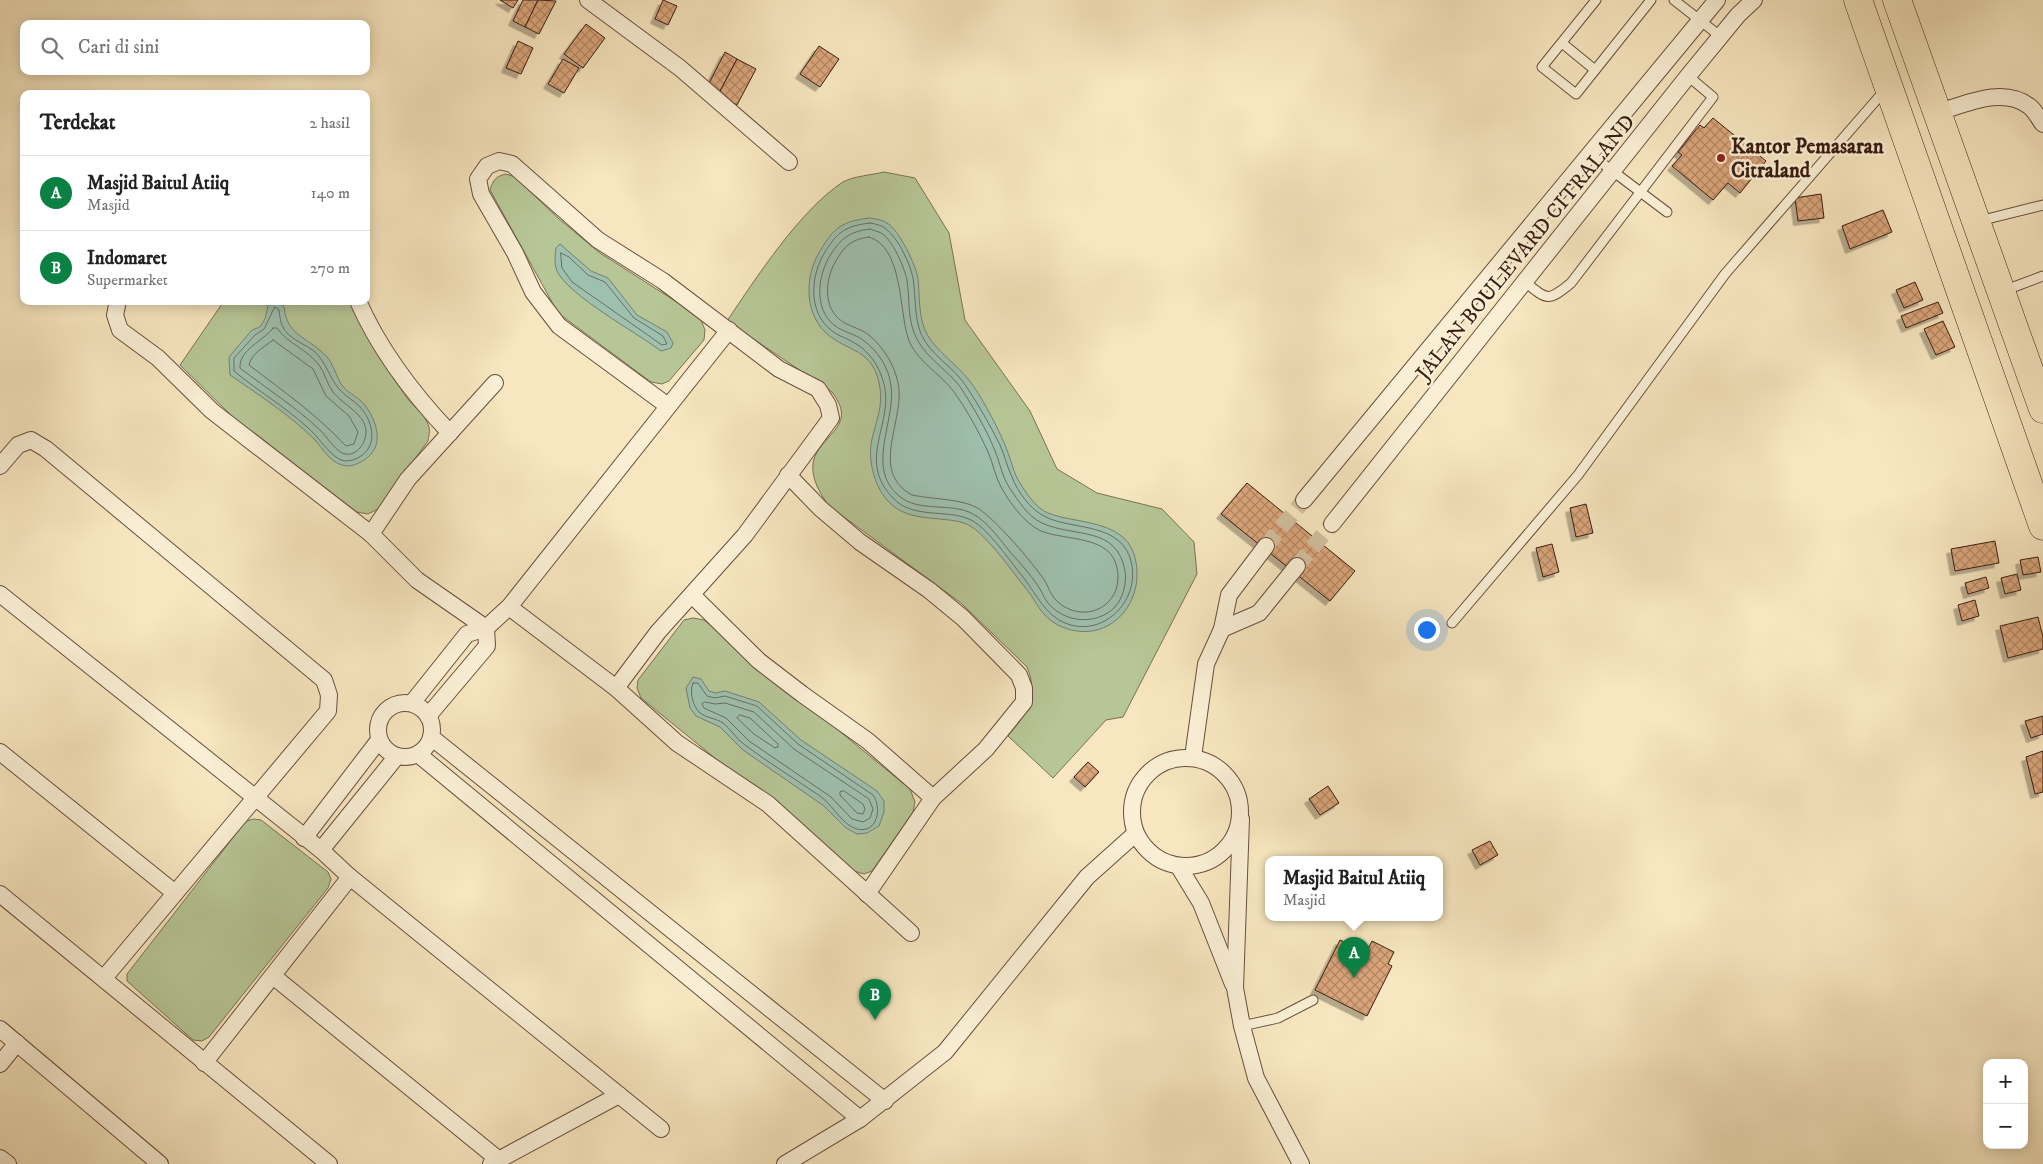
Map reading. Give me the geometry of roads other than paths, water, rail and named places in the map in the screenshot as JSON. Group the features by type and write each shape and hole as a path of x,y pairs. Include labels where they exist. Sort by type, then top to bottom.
{"highway":[{"path":"1858,0 2043,526"},
{"path":"1897,0 1939,112 2043,409"}],"street":[{"path":"588,0 680,68 789,162"},
{"name":"JALAN BOULEVARD CITRALAND","path":"1304,500 1717,0"},
{"name":"JALAN BOULEVARD CITRALAND","path":"1332,524 1720,36 1754,0"},
{"path":"1939,112 1979,100 2009,96 2030,106 2043,124"},
{"path":"616,688 658,632 693,596 745,535 831,418 828,404 818,389 779,369 663,281 598,240 512,164 498,161 487,166 478,179 481,194 515,253 538,299 559,326 668,406"},
{"path":"117,305 116,314 120,330 158,358 212,411 371,534 417,580 486,628"},
{"path":"360,305 370,329 417,399 450,433"},
{"path":"412,703 467,634 486,628 509,607 729,330"},
{"path":"371,534 408,479 496,383"},
{"path":"0,466 18,445 31,440 46,449 324,680 329,695 328,712 104,978"},
{"path":"788,475 821,509 860,542 929,590 963,618 1019,675 1024,688 1024,702 986,749 933,798 867,894"},
{"path":"1193,758 1206,664 1222,630 1229,595 1266,546"},
{"path":"1222,630 1259,613 1297,566"},
{"path":"0,594 320,850 350,878 661,1128"},
{"path":"693,596 759,661 868,741 933,798"},
{"path":"509,607 616,688 677,743 768,804 911,933"},
{"path":"428,716 487,646 486,628"},
{"path":"397,703 412,703 422,708 428,716 432,726 431,737 426,747 418,754 397,756 386,750 379,740 377,725 384,711 397,703"},
{"path":"431,737 885,1101"},
{"path":"304,838 379,740"},
{"path":"0,752 175,893"},
{"path":"418,754 860,1120"},
{"path":"320,850 397,756"},
{"path":"1235,988 1241,819 1237,790 1219,768 1193,758 1164,762 1141,779 1131,806 1135,834 1153,857 1179,867 1208,863 1230,846 1241,819"},
{"path":"785,1164 860,1120 945,1052 1087,877 1135,834"},
{"path":"1179,867 1202,903 1235,988 1242,1026 1256,1078 1301,1164"},
{"path":"204,1063 350,878"},
{"path":"0,894 329,1164"},
{"path":"273,976 495,1162 620,1095"},
{"path":"766,1042 784,1020"},
{"path":"0,1029 160,1164"},
{"path":"0,1064 17,1043"},
{"path":"0,1158 8,1164"}],"lane":[{"path":"1596,0 1542,67 1576,94 1651,0"},
{"path":"1674,0 1720,36"},
{"path":"1562,43 1595,70"},
{"path":"1525,282 1543,296 1555,296 1571,283 1713,97 1688,76"},
{"path":"1452,623 1578,475 1724,274 1889,86"},
{"path":"1590,154 1667,212"},
{"path":"1976,222 2043,205"},
{"path":"2002,291 2043,276"},
{"path":"1242,1026 1278,1018 1313,1000"}],"water":[{"path":"870,218 887,223 902,240 917,273 921,316 925,330 932,342 973,385 978,393 1002,438 1017,478 1030,498 1043,511 1097,524 1119,534 1128,543 1134,554 1137,572 1135,589 1129,604 1120,617 1107,626 1092,631 1076,631 1058,625 1046,617 988,541 972,527 955,521 907,514 885,498 874,474 871,456 872,439 881,401 877,375 872,365 859,352 833,339 825,332 813,314 809,293 809,282 815,261 830,236 846,223"},
{"path":"560,244 591,271 608,278 637,315 667,332 673,343 671,348 661,351 604,313 564,281 557,271 555,259 556,248"},
{"path":"282,305 284,307 289,325 327,357 343,387 361,401 368,410 375,424 377,439 373,452 361,462 349,466 334,461 295,422 230,375 229,357 252,330 260,327 265,319 268,306"},
{"path":"693,677 701,679 709,691 716,693 725,691 759,702 801,740 877,791 884,801 884,812 879,826 867,833 857,834 846,828 824,806 743,750 720,727 696,716 690,708 686,688"}],"tunnel":[{"path":"1266,546 1304,500"},
{"path":"1297,566 1332,524"}],"place":[{"name":"Kantor Pemasaran Citraland","path":"1721,158"},
{"name":"Masjid Baitul Atiiq","path":"1354,978"},
{"name":"Indomaret","path":"875,1020"}]}
